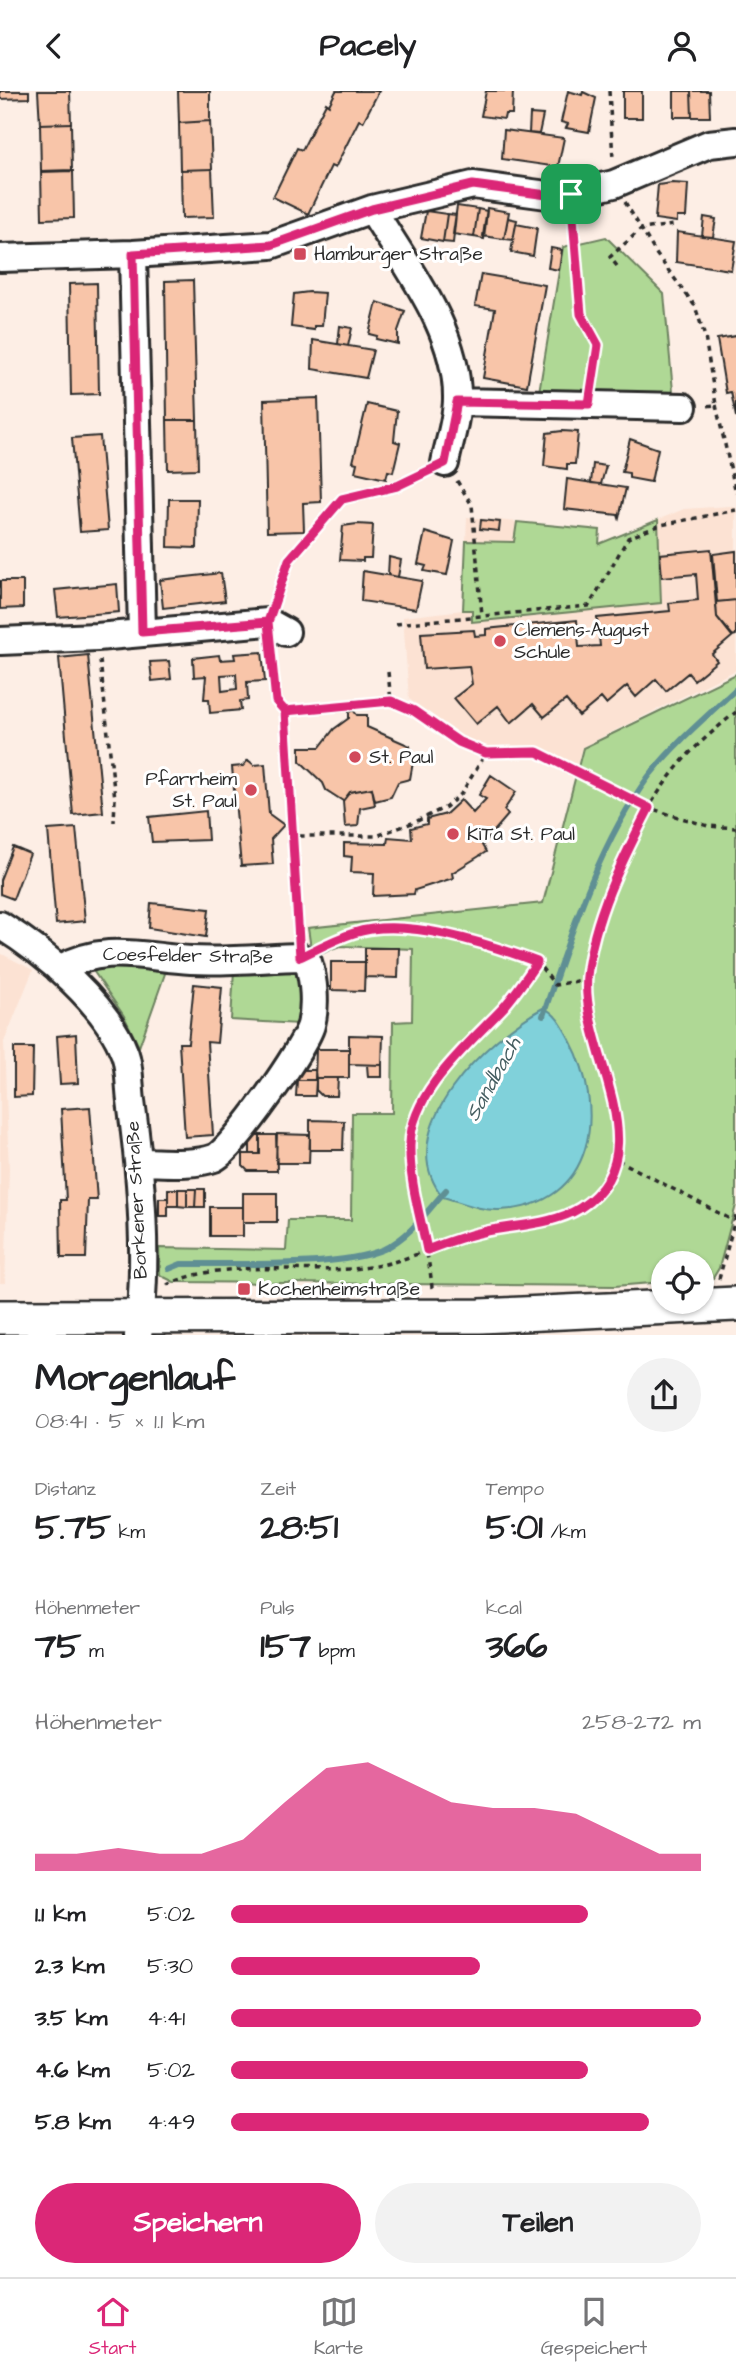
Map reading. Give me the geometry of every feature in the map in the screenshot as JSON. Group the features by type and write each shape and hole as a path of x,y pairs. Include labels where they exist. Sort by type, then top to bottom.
{"main road":[{"path":"0,1317 529,1315 727,1295"}],"street":[{"path":"0,258 133,254 271,245 372,209 473,185 547,195 571,194 614,184 709,144 736,141"},
{"path":"372,209 424,293 445,340 456,375 457,402 445,463"},
{"path":"133,254 142,632"},
{"path":"457,402 683,407"},
{"path":"0,641 277,627"},
{"name":"Borkener Straße","path":"0,925 31,944 99,1010 125,1054 139,1162 140,1317"},
{"name":"Coesfelder Straße","path":"59,969 80,957 100,952 193,960 300,957 309,962 312,974 311,1025 300,1048 232,1143 215,1157 194,1161 139,1162"}],"path":[{"path":"609,91 614,184 641,229 695,306 705,337 716,405 736,493"},
{"path":"571,194 581,314 598,345 589,404"},
{"path":"617,266 610,257 641,229 674,225"},
{"path":"683,407 716,405"},
{"path":"482,615 472,505 445,463 397,486 342,499 289,560 277,627 276,701 285,711 295,836 292,854 300,957 353,933 395,929 491,944 537,962 555,985 587,979"},
{"path":"396,624 589,605 628,538 661,525 736,510"},
{"path":"97,637 115,799 114,823"},
{"path":"388,672 391,701"},
{"path":"285,711 391,701 414,711 459,742 486,753 537,752 649,808 708,826 736,828"},
{"path":"140,1317 197,1275 233,1270 365,1268 398,1261 480,1232 554,1218 579,1209 607,1183 618,1160 618,1130 589,1008 587,979 603,909 619,867 649,808 685,759 736,712"},
{"path":"295,836 376,837 415,822 446,807 461,794 486,753"},
{"path":"433,1294 411,1172 412,1127 433,1086 463,1046 504,1007 537,962"},
{"path":"618,1160 735,1219 727,1295"}],"shaded area":[{"path":"730,506 736,508 736,670 582,747 577,765 538,746 486,747 463,737 409,699 403,617 463,610 467,517 600,530 599,544 684,509"},
{"path":"0,953 33,970 4,1042 9,1169 5,1283 0,1283"}],"green space":[{"path":"606,237 664,294 674,402 538,398 563,247"},
{"path":"658,520 661,603 472,622 472,610 463,610 466,541 514,542 517,522 600,530 599,544"},
{"path":"736,674 736,1205 719,1268 714,1276 714,1251 651,1251 651,1283 615,1286 174,1282 160,1275 159,1248 286,1250 288,1220 351,1220 352,1113 392,1113 393,1022 412,1021 413,949 340,946 312,956 308,928 543,903 583,748"},
{"path":"97,962 167,968 139,1047 124,1016 92,969"},
{"path":"290,968 299,971 299,1024 231,1020 234,970"}],"water":[{"path":"543,1008 556,1017 570,1040 582,1067 588,1095 589,1123 585,1149 574,1173 557,1191 532,1204 500,1210 478,1208 443,1197 429,1171 428,1143 436,1115 452,1088 473,1063 497,1040"}],"building":[{"path":"0,91 29,91 29,98 0,99"},
{"path":"38,91 70,91 71,123 40,124"},
{"path":"178,91 210,91 210,121 179,123"},
{"path":"336,91 379,91 363,122 359,120 335,168 331,166 308,214 273,197 297,148 302,150 326,103 329,105"},
{"path":"486,91 513,91 512,114 505,114 504,119 481,116"},
{"path":"568,91 582,95 583,92 596,98 589,132 566,128 568,124 561,122"},
{"path":"623,91 642,91 642,118 623,118"},
{"path":"674,91 691,91 692,117 674,117"},
{"path":"691,91 709,91 710,117 692,117"},
{"path":"530,114 543,115 539,134 529,133"},
{"path":"210,121 212,169 180,170 179,123"},
{"path":"71,123 72,170 41,171 40,124"},
{"path":"504,130 564,138 558,167 502,159"},
{"path":"212,169 214,217 182,218 181,170"},
{"path":"73,171 74,218 42,219 41,172"},
{"path":"688,184 686,217 677,217 677,222 655,219 658,185"},
{"path":"457,206 478,209 474,237 453,234"},
{"path":"487,208 509,212 504,239 483,236"},
{"path":"478,209 487,211 484,239 474,237"},
{"path":"426,211 447,214 443,242 421,238"},
{"path":"447,214 456,215 453,243 443,242"},
{"path":"704,217 716,219 713,237 702,236"},
{"path":"508,218 517,220 513,240 504,239"},
{"path":"516,224 537,228 533,256 511,252"},
{"path":"677,232 736,241 731,270 676,262"},
{"path":"551,248 562,250 559,270 548,268"},
{"path":"481,274 545,285 527,386 483,378 495,309 475,306"},
{"path":"193,280 197,420 167,420 165,281"},
{"path":"97,283 99,394 71,395 69,284"},
{"path":"325,293 322,326 314,326 314,330 291,327 294,294"},
{"path":"377,302 405,311 398,331 398,344 376,339 377,336 369,334"},
{"path":"340,326 352,328 348,346 338,344"},
{"path":"736,336 736,417 731,392 726,393 717,339"},
{"path":"313,340 373,350 366,378 312,369"},
{"path":"318,398 321,502 303,503 304,531 267,532 264,400"},
{"path":"367,404 397,411 394,441 400,443 393,472 388,471 386,479 355,472 357,463 353,462"},
{"path":"167,420 197,420 198,469 168,470"},
{"path":"578,432 575,464 567,464 567,469 544,466 547,433"},
{"path":"100,436 108,530 80,532 72,438"},
{"path":"630,439 658,449 651,482 629,478 629,473 622,472"},
{"path":"593,464 606,466 601,484 591,483"},
{"path":"567,479 626,488 619,518 618,515 564,509"},
{"path":"169,499 198,499 197,548 168,547"},
{"path":"481,520 500,522 499,531 480,529"},
{"path":"373,525 371,558 363,558 363,561 340,560 343,526"},
{"path":"425,532 454,541 447,575 424,571 426,566 418,564"},
{"name":"Clemens-August Schule","path":"711,549 717,617 733,636 712,654 717,661 694,680 688,673 666,691 656,679 636,697 627,686 606,704 601,698 579,716 566,700 544,717 533,704 511,723 498,706 476,724 454,698 472,684 469,666 424,669 421,633 474,630 475,636 486,635 486,629 577,620 579,647 600,646 597,618 670,611 669,603 698,600 696,574 662,577 660,554"},
{"path":"736,551 736,600 717,602 713,554"},
{"path":"389,557 401,560 398,577 388,575"},
{"path":"363,571 422,581 416,609 361,601"},
{"path":"221,573 225,601 163,608 160,580"},
{"path":"0,581 23,581 23,608 0,609"},
{"path":"117,584 119,612 58,617 55,590"},
{"path":"736,600 736,635 732,636 717,617 716,602"},
{"path":"262,652 265,681 247,682 248,700 240,701 241,710 210,713 209,699 204,699 206,676 194,677 193,658 219,655 220,660 235,659 234,654","holes":["236,674 237,689 222,691 221,675"]},
{"path":"88,655 103,812 73,815 59,658"},
{"path":"169,661 171,679 152,681 150,662"},
{"name":"St. Paul","path":"353,710 357,715 367,715 367,727 410,746 413,762 410,779 398,782 391,797 375,801 372,788 350,792 343,801 326,790 323,783 300,761 300,747 320,747 334,729 349,718 349,712"},
{"name":"Pfarrheim St. Paul","path":"248,760 254,765 265,764 269,814 284,825 271,839 273,864 241,866 232,767 243,766"},
{"name":"KiTa St. Paul","path":"491,775 516,792 504,810 508,815 482,845 486,852 452,873 453,878 415,890 414,894 373,896 374,873 351,872 352,857 344,856 344,843 387,844 388,837 412,839 411,828 427,824 427,819 446,814 461,800 473,813 486,799 479,795"},
{"path":"372,788 375,805 360,808 358,826 345,827 343,801 350,792"},
{"path":"206,811 208,840 152,842 149,817"},
{"path":"76,828 85,921 56,924 48,830"},
{"path":"13,847 30,854 13,899 0,894 0,880"},
{"path":"151,903 209,909 206,937 149,928"},
{"path":"365,948 399,948 398,978 365,977"},
{"path":"331,962 365,962 364,991 331,990"},
{"path":"194,984 222,987 217,1043 207,1042 213,1135 185,1137 179,1043 188,1043"},
{"path":"76,1034 78,1083 60,1084 57,1036"},
{"path":"349,1035 383,1036 382,1065 349,1064"},
{"path":"14,1048 33,1048 32,1096 14,1097"},
{"path":"316,1049 349,1049 349,1078 315,1078"},
{"path":"367,1065 382,1065 382,1077 368,1077"},
{"path":"297,1070 315,1070 316,1080 297,1080"},
{"path":"316,1078 338,1078 337,1096 322,1096 316,1090"},
{"path":"297,1080 316,1080 315,1096 296,1096"},
{"path":"90,1107 97,1200 88,1200 86,1258 61,1258 60,1200 66,1200 61,1109"},
{"path":"310,1120 344,1121 343,1150 310,1150"},
{"path":"277,1134 310,1135 309,1163 276,1163"},
{"path":"260,1135 276,1135 277,1171 248,1171 243,1166 243,1154 260,1154"},
{"path":"250,1136 260,1136 260,1154 250,1154"},
{"path":"168,1189 178,1189 178,1206 168,1206"},
{"path":"178,1189 187,1189 187,1207 178,1206"},
{"path":"187,1189 196,1189 195,1207 187,1207"},
{"path":"196,1189 205,1189 205,1207 195,1207"},
{"path":"243,1193 277,1193 277,1222 243,1222"},
{"path":"159,1198 168,1198 168,1216 159,1216"},
{"path":"210,1207 243,1207 243,1236 210,1236"}],"waterway":[{"name":"Sandbach","path":"543,1016 587,892 631,803 669,753 736,689"},
{"name":"Sandbach","path":"169,1269 181,1264 285,1264 340,1260 364,1255 394,1244 418,1223 446,1190"}],"place":[{"name":"Hamburger Straße","path":"300,254"},
{"name":"Clemens-August Schule","path":"500,641"},
{"name":"St. Paul","path":"355,757"},
{"name":"Pfarrheim St. Paul","path":"251,790"},
{"name":"KiTa St. Paul","path":"453,834"},
{"name":"Kochenheimstraße","path":"244,1289"}],"route":[{"path":"571,194 547,195 473,185 372,209 297,238 271,245 243,249 133,254 142,632 268,622 276,701 285,711 295,836 292,854 300,957 353,933 395,929 491,944 537,962 504,1007 463,1046 433,1086 412,1127 411,1172 427,1250 480,1232 554,1218 579,1209 607,1183 618,1160 618,1130 589,1008 587,979 591,950 603,909 619,867 649,808 537,752 486,753 459,742 414,711 391,701 285,711 276,701 268,622 289,560 342,499 397,486 445,463 457,402 589,404 598,345 581,314 571,194"}]}
